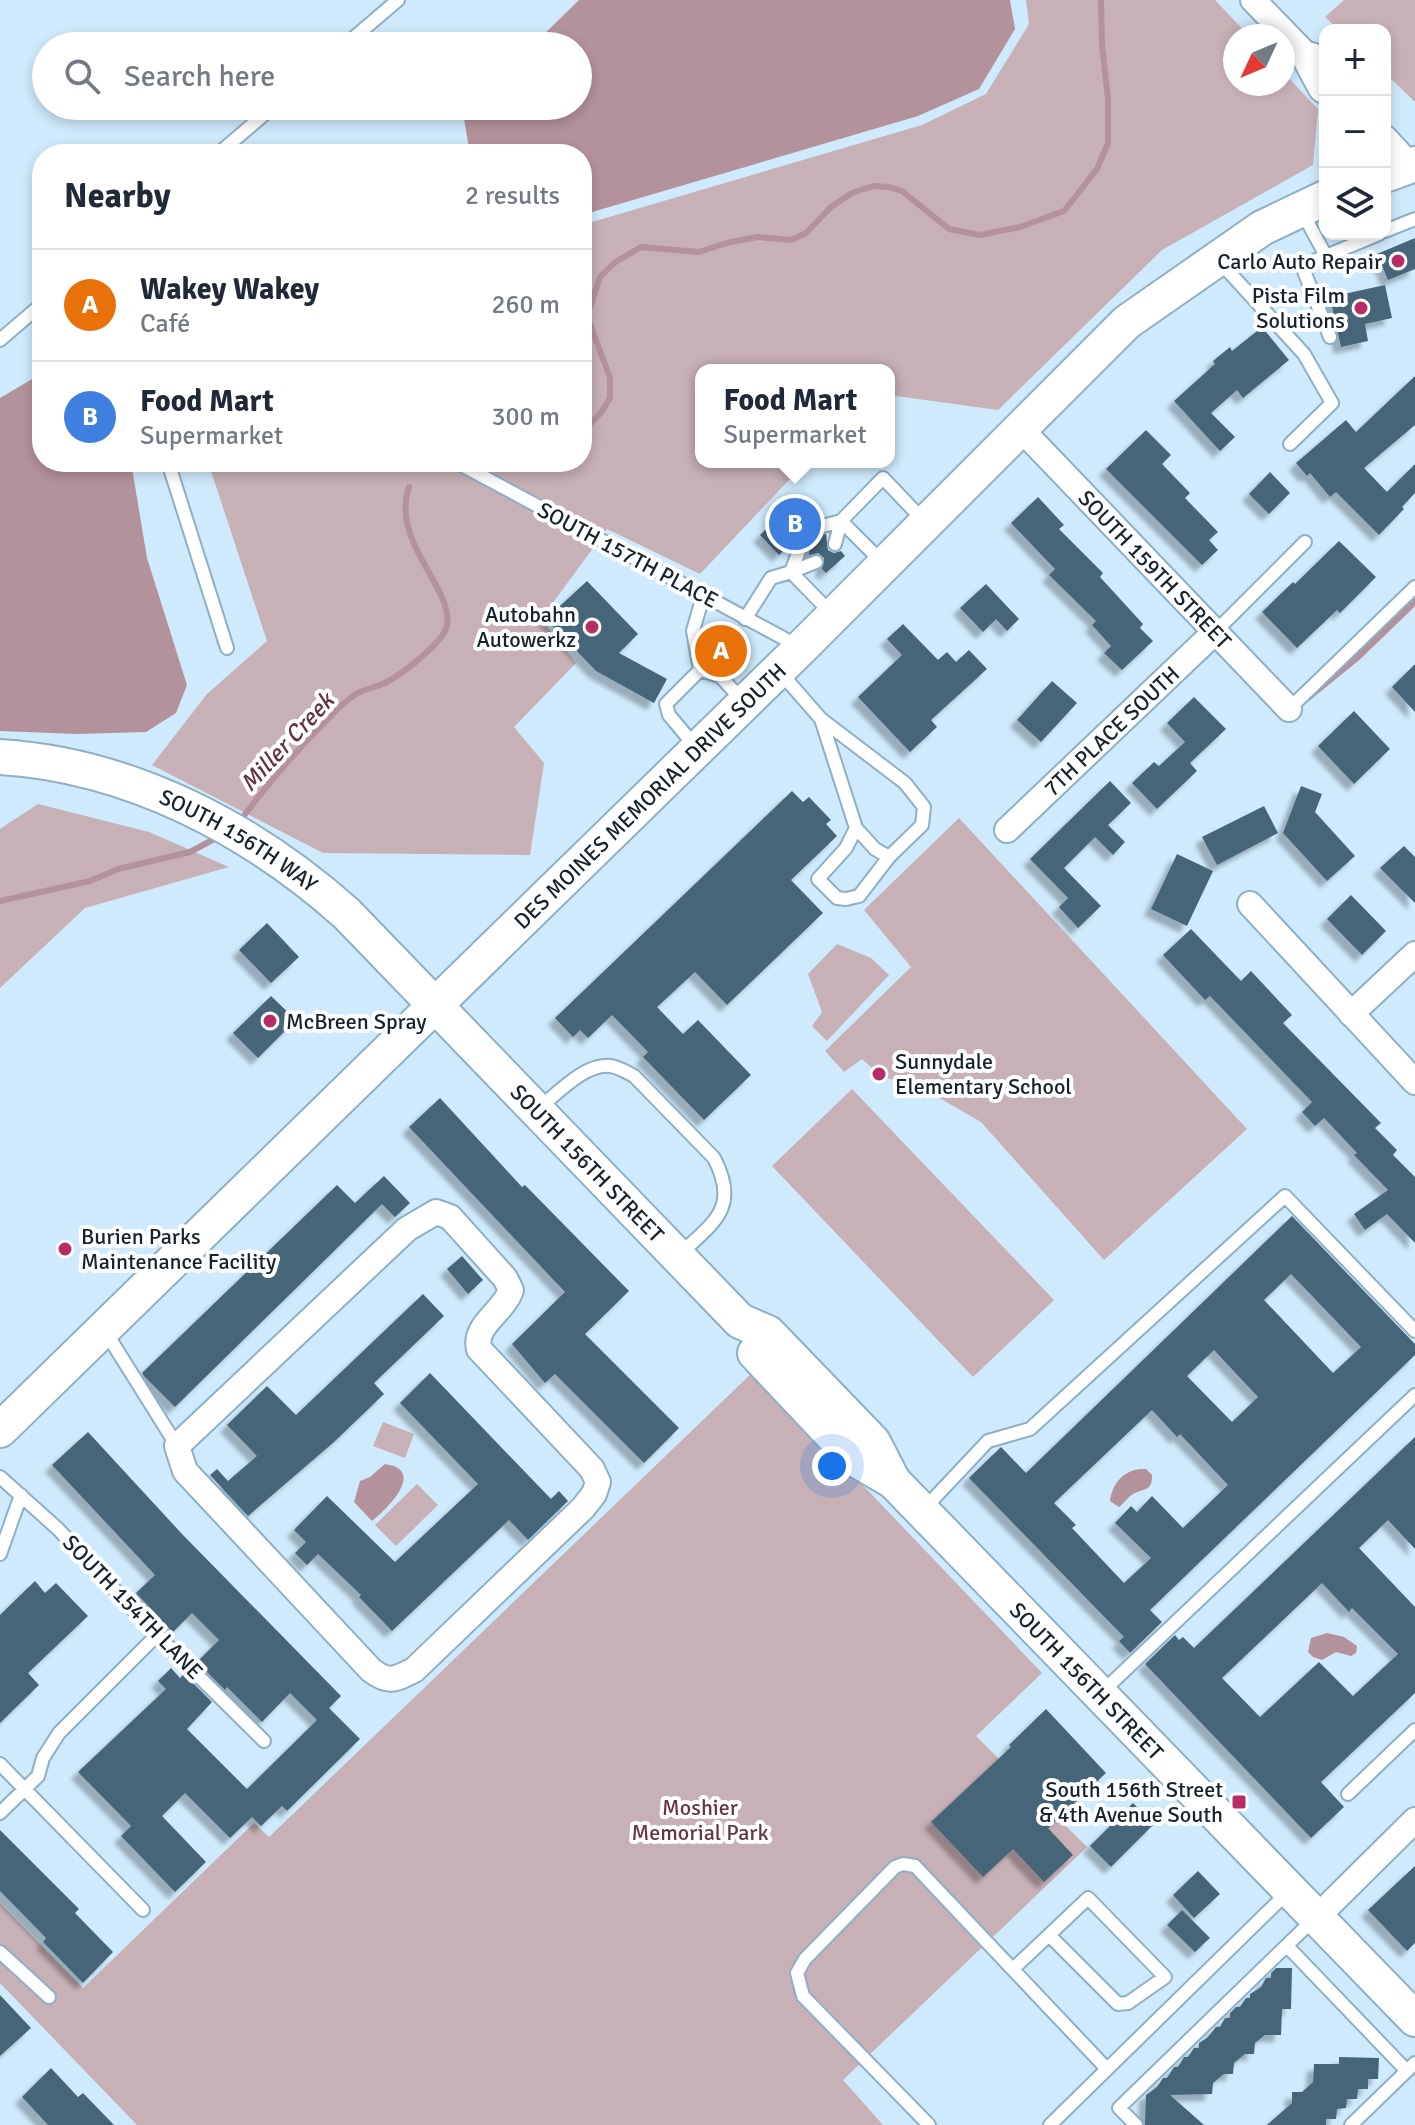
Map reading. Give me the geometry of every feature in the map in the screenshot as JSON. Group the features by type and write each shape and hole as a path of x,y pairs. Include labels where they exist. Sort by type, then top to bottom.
{"main road":[{"name":"DES MOINES MEMORIAL DRIVE SOUTH","path":"0,1430 790,659 1127,322 1262,228 1313,203"},
{"name":"SOUTH 156TH WAY","path":"0,757 65,766 119,781 172,800 253,842 297,872 339,907 433,1005"},
{"name":"SOUTH 156TH STREET","path":"433,1005 740,1321 751,1349 855,1459 893,1481 1415,2019"}],"street":[{"path":"1253,0 1319,73"},
{"path":"1391,147 1406,169"},
{"name":"SOUTH 159TH STREET","path":"1021,429 1289,709"},
{"name":"7TH PLACE SOUTH","path":"1007,830 1215,632"},
{"path":"1250,904 1415,1082"},
{"path":"1351,1014 1415,954"},
{"path":"436,1212 450,1217 505,1278 511,1290 508,1301 480,1331 477,1341 479,1349 592,1469 598,1482 594,1494 583,1508 414,1670 397,1679 383,1679 371,1670 185,1471 177,1446 407,1229 436,1212"},
{"path":"1316,1918 1415,1820"}],"lane":[{"path":"360,32 398,0"},
{"path":"230,144 258,120"},
{"path":"1313,203 1326,256"},
{"path":"1391,229 1415,219"},
{"path":"1330,337 1302,266 1365,240"},
{"path":"1217,259 1304,354 1332,403 1290,444"},
{"path":"0,340 32,313"},
{"path":"171,472 227,648"},
{"name":"SOUTH 157TH PLACE","path":"474,472 745,619 790,659"},
{"path":"835,544 841,521 883,478 927,523"},
{"path":"819,527 841,521"},
{"path":"841,521 884,565"},
{"path":"1215,632 1305,542"},
{"path":"791,572 801,545"},
{"path":"745,619 771,578 816,562"},
{"path":"791,572 833,616"},
{"path":"1289,709 1415,587"},
{"path":"700,670 693,631 703,596"},
{"path":"790,659 821,719 856,828 875,849 889,857"},
{"path":"700,670 720,676 745,702"},
{"path":"698,748 669,715 666,704 700,670"},
{"path":"821,719 905,783 924,807 922,825 889,857 859,896 837,898 818,879 846,848 856,828"},
{"path":"536,1110 582,1075 611,1066 634,1076 714,1158 723,1175 726,1191 724,1205 719,1217 677,1257"},
{"path":"922,1511 988,1441 1030,1429 1285,1196 1415,1331"},
{"path":"103,1328 177,1446"},
{"path":"1100,1694 1415,1395"},
{"name":"SOUTH 154TH LANE","path":"0,1477 58,1529 157,1635 264,1741"},
{"path":"0,1554 21,1495"},
{"path":"0,1813 38,1776 43,1758 59,1733 157,1635"},
{"path":"1348,1794 1415,1730"},
{"path":"0,1764 143,1910"},
{"path":"929,2125 803,1996 797,1973 868,1894 895,1867 903,1864 915,1866 1107,2069"},
{"path":"1050,2125 1289,1891"},
{"path":"1013,1969 1088,1898 1165,1977 1128,2003 1118,2004 1049,1935"},
{"path":"1136,2125 1119,2108 1316,1918"},
{"path":"1287,1946 1411,2067 1351,2125"},
{"path":"0,1952 49,1997"}],"green space":[{"path":"1026,0 1215,0 1238,24 1223,24 1223,96 1295,96 1295,85 1318,109 1313,165 1162,250 998,410 895,396 895,364 695,364 695,468 800,468 700,574 607,529 541,619 576,663 514,727 544,763 530,855 323,853 152,765 207,694 267,641 211,472 592,472 592,222 922,125 986,94 1029,24"},
{"path":"1344,0 1415,0 1415,102 1391,79 1391,24 1333,24 1325,17"},
{"path":"38,804 149,832 229,867 85,908 0,988 0,829"},
{"path":"959,818 1247,1129 1104,1260 981,1122 917,1085 882,1077 862,1059 844,1072 825,1051 911,967 864,910"},
{"path":"837,944 871,958 889,975 827,1041 812,1026 822,1012 808,974"},
{"path":"852,1089 1054,1300 973,1377 772,1166"},
{"name":"Moshier Memorial Park","path":"754,1371 1042,1673 976,1736 1087,1847 843,2080 883,2125 137,2125 0,1983 0,1903 83,1988 254,1823 269,1837"},
{"path":"383,1422 414,1434 405,1458 373,1446"},
{"path":"417,1484 438,1505 396,1546 375,1525"}],"shaded area":[{"path":"579,0 1010,0 1015,29 979,89 918,116 592,212 592,144 468,144 464,120 592,120 592,32 546,32"},
{"path":"32,379 32,472 133,472 147,558 187,685 176,713 146,732 77,734 0,731 0,398"},
{"path":"385,1464 403,1474 403,1482 394,1499 372,1521 354,1502 360,1481"},
{"path":"1146,1469 1152,1475 1148,1488 1133,1494 1119,1507 1110,1501 1119,1479 1128,1472"},
{"path":"1327,1633 1344,1637 1357,1646 1356,1653 1351,1656 1336,1652 1322,1660 1313,1657 1308,1652 1311,1638"}],"building":[{"name":"Carlo Auto Repair","path":"1415,238 1415,269 1388,280 1377,254"},
{"name":"Pista Film Solutions","path":"1385,285 1392,318 1365,324 1368,341 1341,347 1330,297"},
{"path":"1262,327 1289,360 1243,398 1237,390 1211,413 1235,437 1220,451 1174,401 1215,364 1213,361 1230,347 1232,351"},
{"path":"1415,376 1415,425 1364,468 1387,492 1415,464 1415,493 1379,535 1336,492 1330,497 1310,473 1307,476 1296,463 1346,420 1356,432"},
{"path":"1146,430 1171,455 1162,464 1190,493 1185,498 1218,532 1209,540 1218,550 1202,565 1106,469"},
{"path":"1270,472 1290,493 1269,514 1249,494"},
{"path":"1038,497 1064,525 1059,529 1103,573 1100,577 1143,624 1140,628 1153,641 1122,670 1104,653 1111,646 1092,625 1096,621 1049,575 1055,569 1011,523"},
{"path":"796,502 813,520 810,525 812,533 817,536 826,534 828,550 834,553 841,551 845,556 826,573 822,569 824,558 818,553 809,555 810,543 805,537 796,538 779,555 760,535"},
{"path":"1339,541 1376,577 1340,613 1337,610 1297,648 1262,612"},
{"name":"Autobahn Autowerkz","path":"587,581 638,634 619,653 667,679 654,703 596,671 546,619"},
{"path":"986,584 1019,619 1007,631 996,619 983,632 960,608"},
{"path":"903,624 938,660 947,652 956,662 969,650 987,669 931,720 937,727 910,752 858,697 902,655 887,639"},
{"path":"1415,664 1415,712 1392,687"},
{"path":"1052,681 1077,703 1041,742 1017,720"},
{"path":"1194,697 1226,729 1190,763 1197,771 1157,809 1132,783 1154,762 1159,766 1185,742 1167,723"},
{"path":"1354,711 1390,749 1354,784 1318,746"},
{"path":"1110,781 1131,803 1108,825 1125,842 1113,855 1095,837 1064,868 1101,906 1078,928 1059,907 1068,898 1030,859"},
{"path":"1301,786 1322,794 1315,812 1355,856 1327,881 1283,833"},
{"path":"792,791 803,802 809,797 831,820 826,824 837,836 791,880 823,913 727,1005 695,972 657,1007 683,1034 698,1020 751,1075 704,1120 643,1057 648,1052 612,1015 588,1038 580,1030 573,1037 555,1018"},
{"path":"1264,806 1278,833 1217,865 1202,837"},
{"path":"1404,846 1415,857 1415,903 1380,868"},
{"path":"1177,854 1213,871 1187,926 1151,909"},
{"path":"1351,895 1386,931 1362,955 1327,919"},
{"path":"267,923 299,957 271,983 239,950"},
{"path":"1191,929 1241,981 1251,971 1292,1015 1283,1023 1381,1123 1375,1128 1397,1150 1393,1155 1415,1177 1415,1243 1387,1214 1365,1230 1354,1214 1388,1190 1324,1118 1315,1126 1302,1112 1312,1102 1210,996 1205,1000 1163,955"},
{"path":"271,996 296,1020 258,1058 233,1033"},
{"path":"440,1098 522,1187 525,1185 629,1291 585,1334 679,1428 644,1463 555,1374 545,1383 512,1344 565,1292 409,1127"},
{"path":"384,1176 410,1203 395,1217 382,1204 175,1407 144,1376 142,1373 337,1185 355,1203"},
{"path":"1292,1216 1415,1344 1415,1355 1150,1610 1162,1622 1130,1653 1119,1641 1124,1637 969,1478 1001,1447 1026,1473","holes":["1291,1274 1361,1347 1333,1373 1264,1300","1214,1350 1258,1397 1232,1422 1187,1376","1152,1410 1177,1437 1180,1434 1228,1485 1183,1528 1152,1496 1137,1512 1131,1506 1115,1523 1151,1558 1124,1583 1072,1528 1076,1525 1054,1503"]},
{"path":"462,1256 483,1280 468,1294 447,1269"},
{"path":"423,1294 444,1316 374,1383 384,1394 248,1516 210,1475 217,1469 228,1481 257,1456 227,1425 267,1386 296,1415"},
{"path":"430,1373 551,1499 559,1491 568,1501 528,1540 509,1520 392,1631 359,1597 361,1595 318,1554 307,1565 295,1553 306,1542 294,1530 327,1496 395,1562 478,1484 400,1403"},
{"path":"88,1432 182,1534 341,1696 329,1708 360,1739 287,1811 282,1806 261,1826 252,1817 230,1838 185,1793 162,1816 206,1862 175,1892 121,1836 131,1826 78,1772 166,1689 158,1681 171,1668 180,1678 184,1674 212,1702 187,1729 247,1789 317,1720 290,1693 262,1722 197,1662 219,1640 192,1613 173,1632 136,1593 155,1575 52,1465"},
{"path":"1415,1437 1415,1549 1388,1520 1359,1548 1415,1607 1415,1693 1321,1782 1344,1807 1311,1838 1145,1664 1175,1635 1179,1640 1183,1637 1194,1648","holes":["1322,1583 1349,1612 1352,1608 1398,1654 1353,1696 1319,1662 1260,1717 1222,1678"]},
{"path":"35,1581 45,1593 56,1583 88,1616 28,1673 39,1685 0,1723 0,1615"},
{"path":"1046,1709 1106,1773 1048,1828 1073,1855 1044,1882 1013,1849 983,1877 931,1822 1011,1747 1009,1745"},
{"path":"1133,1803 1154,1824 1111,1867 1090,1846"},
{"path":"0,1830 79,1909 75,1913 113,1952 83,1983 43,1942 46,1938 0,1891"},
{"path":"1415,1866 1415,1943 1407,1951 1368,1910"},
{"path":"1198,1871 1220,1894 1194,1918 1173,1895"},
{"path":"1182,1910 1210,1938 1195,1952 1167,1925"},
{"path":"1276,1968 1292,1968 1291,2009 1282,2009 1281,2035 1265,2035 1255,2043 1254,2054 1245,2054 1234,2063 1233,2074 1224,2074 1213,2083 1212,2094 1170,2095 1204,2125 1145,2125 1146,2095 1163,2078 1167,2078 1194,2048 1199,2048 1199,2043 1216,2027 1220,2027 1225,2018 1230,2018 1230,2013 1250,1998 1250,1994 1261,1987 1266,1978 1271,1978"},
{"path":"0,1995 31,2028 0,2056"},
{"path":"1339,2057 1379,2058 1378,2079 1368,2079 1368,2089 1358,2089 1357,2099 1347,2099 1346,2108 1337,2109 1336,2119 1326,2119 1326,2125 1267,2125 1292,2103 1292,2092 1302,2092 1313,2082 1314,2064 1339,2064"},
{"path":"51,2068 78,2097 83,2093 114,2125 48,2125 22,2097"}],"waterway":[{"name":"Miller Creek","path":"592,301 600,277 614,263 641,247 699,252 758,237 791,240 806,233 831,207 852,193 873,186 902,191 949,229 980,235 1020,227 1064,211 1097,169 1108,143 1101,0"},
{"name":"Miller Creek","path":"592,329 610,378 610,398 592,422"},
{"name":"Miller Creek","path":"240,821 291,758 343,704 359,692 385,683 401,673 444,633 447,611 408,527 405,507 409,487"},
{"path":"1308,698 1357,658 1415,602"},
{"name":"Miller Creek","path":"0,901 90,881 118,869 190,852 218,837"}],"place":[{"name":"Carlo Auto Repair","path":"1398,261"},
{"name":"Pista Film Solutions","path":"1361,308"},
{"name":"Food Mart","path":"795,524"},
{"name":"Autobahn Autowerkz","path":"592,627"},
{"name":"Wakey Wakey","path":"721,651"},
{"name":"McBreen Spray","path":"270,1021"},
{"name":"Sunnydale Elementary School","path":"879,1074"},
{"name":"Burien Parks Maintenance Facility","path":"65,1249"},
{"name":"South 156th Street & 4th Avenue South","path":"1239,1802"}]}
